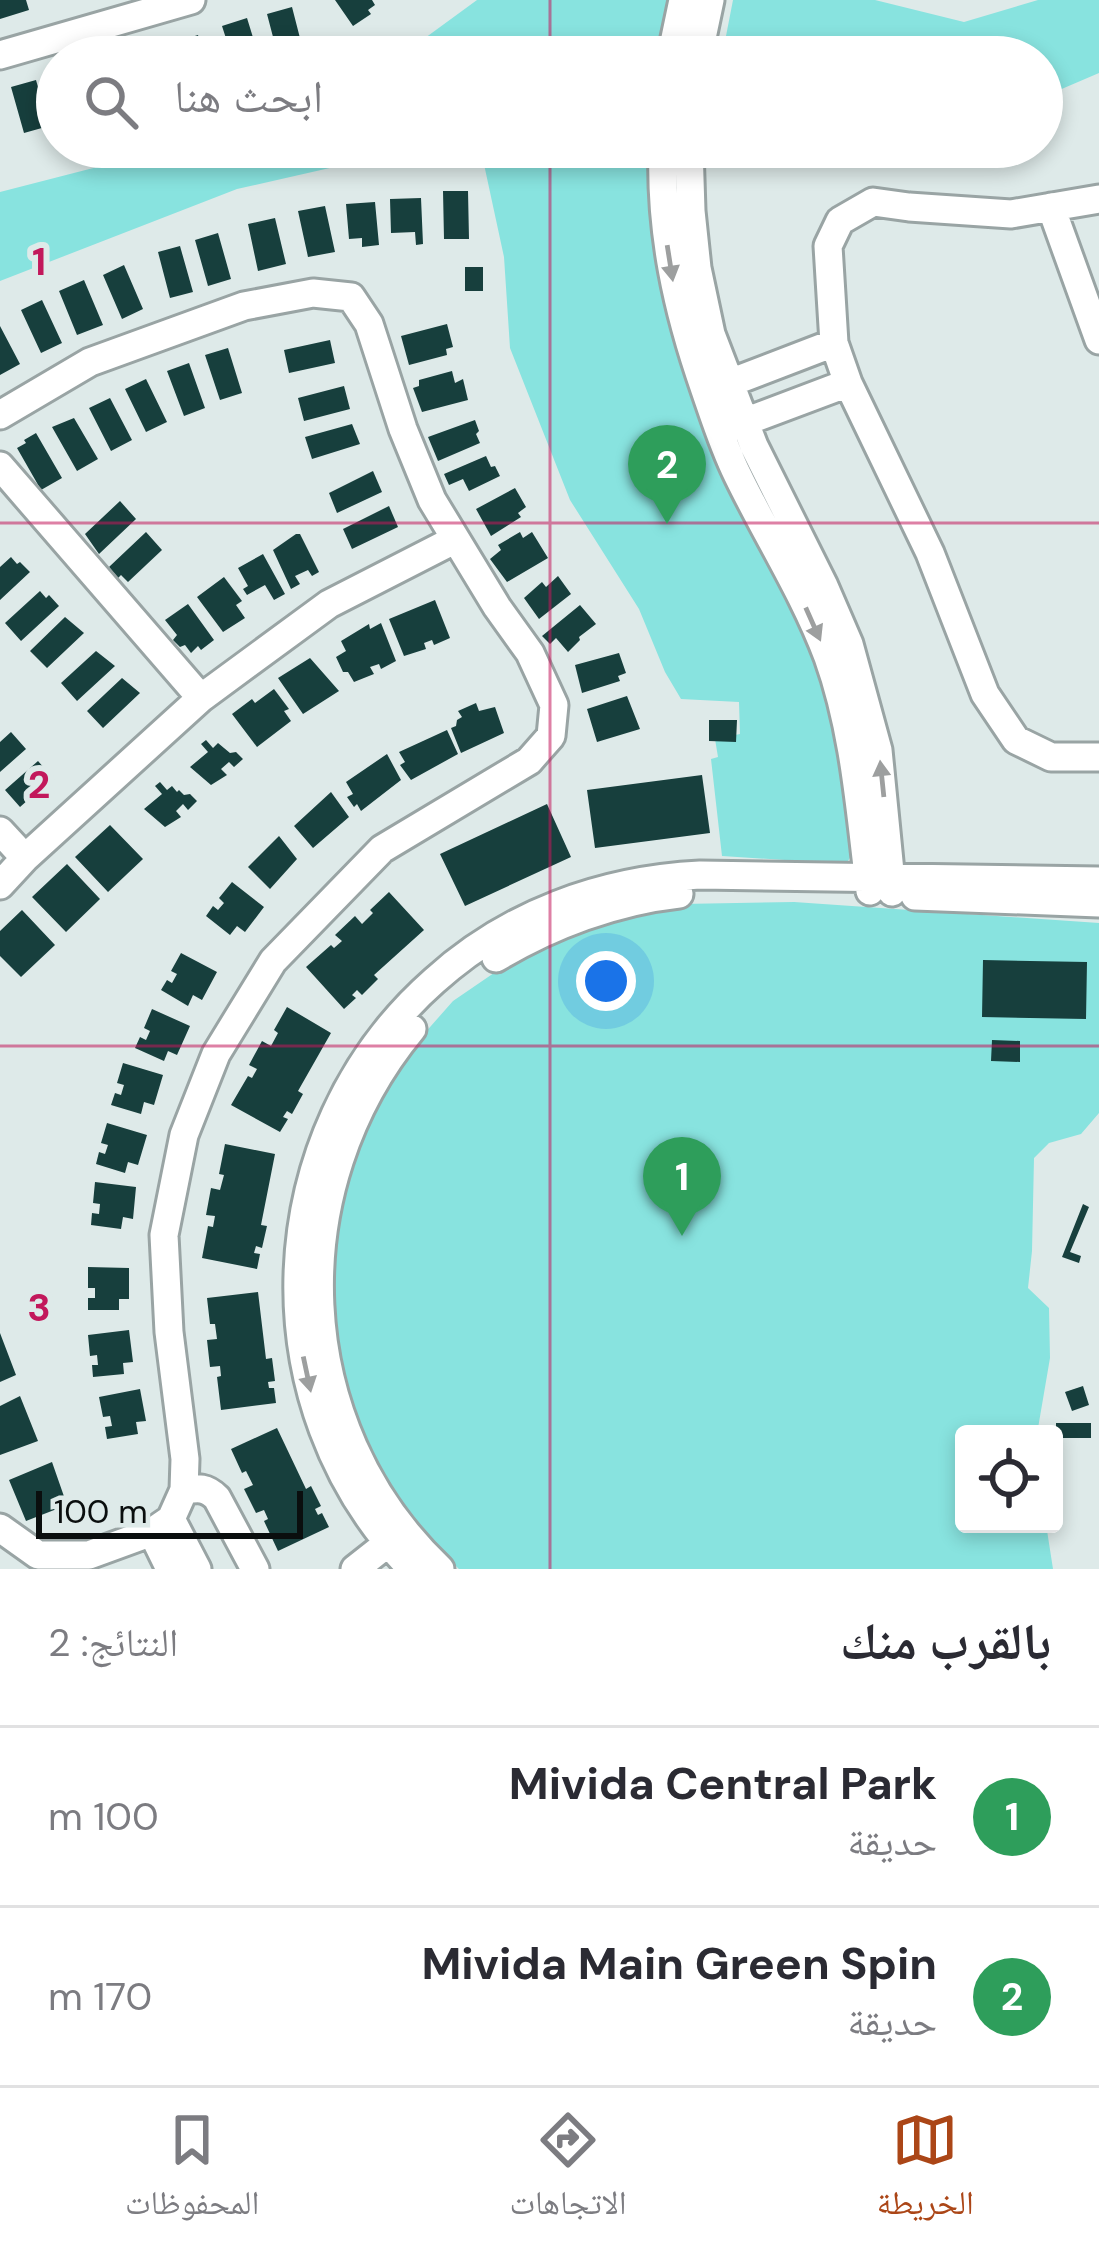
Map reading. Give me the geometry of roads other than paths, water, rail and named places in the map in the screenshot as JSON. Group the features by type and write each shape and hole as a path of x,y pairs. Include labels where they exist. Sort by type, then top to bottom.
{"street":[{"path":"66,36 191,0"},
{"path":"675,36 683,0"},
{"path":"702,36 710,0"},
{"path":"0,55 36,45"},
{"path":"662,168 669,264 682,322 718,387 747,421 754,446 849,644 878,750 880,887"},
{"path":"690,168 698,268 718,387 719,431 827,656 880,887"},
{"path":"1099,200 1011,214 873,202 840,221 828,246 833,343 930,553 986,694 1016,740 1051,757 1099,757"},
{"path":"1051,207 1099,340"},
{"path":"0,415 90,362 244,306 313,293 351,298 369,324 403,430 432,500 530,652 554,706 551,736 529,761 382,849 273,961 216,1054 184,1135 164,1235 184,1490 161,1525 89,1555 38,1555 0,1528"},
{"path":"718,387 833,343"},
{"path":"719,431 848,383"},
{"path":"0,466 201,698"},
{"path":"0,885 201,698 329,604 454,540"},
{"path":"0,831 25,858"},
{"path":"408,1568 350,1488 324,1435 307,1378 297,1290 301,1232 322,1148 344,1096 374,1047 411,1002 457,962 530,916 578,896 634,881 667,877 880,887 1099,903"},
{"path":"440,1569 404,1531 359,1459 335,1396 322,1332 319,1268 330,1190 348,1135 376,1079 410,1031 450,991 498,956 554,928 626,903 686,893 1099,881"},
{"path":"184,1490 210,1490 256,1569"},
{"path":"161,1525 170,1569"},
{"path":"161,1525 197,1569"},
{"path":"355,1569 388,1543"}],"place":[{"name":"Mivida Main Green Spin","path":"667,524"},
{"name":"Mivida Central Park","path":"682,1236"}]}
